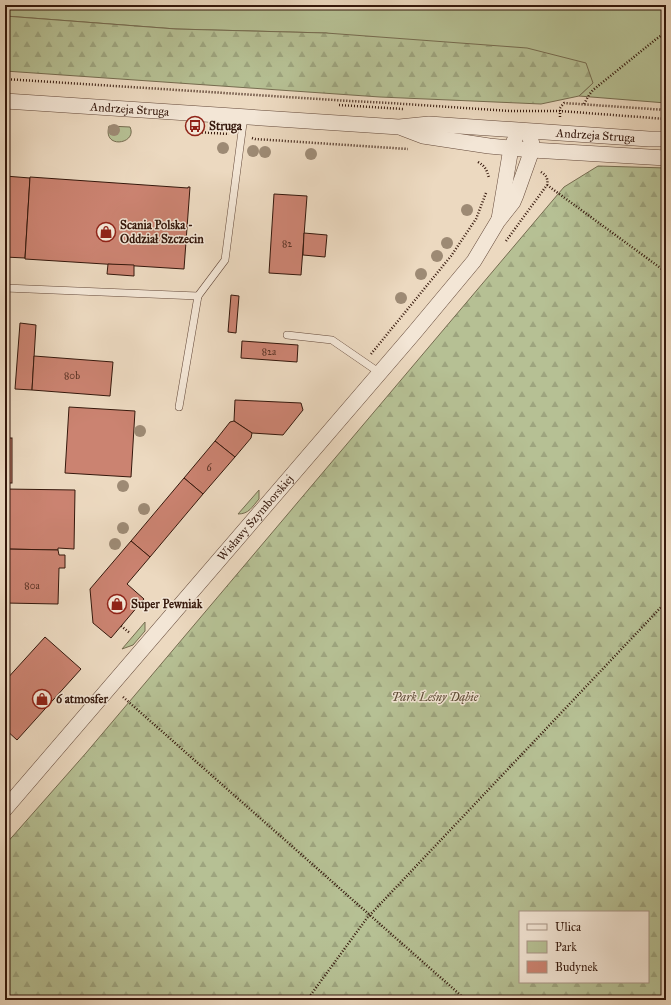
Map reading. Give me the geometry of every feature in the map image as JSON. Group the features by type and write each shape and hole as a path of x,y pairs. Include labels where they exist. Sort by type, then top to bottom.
{"street":[{"name":"Andrzeja Struga","path":"5,101 399,127 429,124 666,139"},
{"name":"Andrzeja Struga","path":"399,127 423,136 489,146 666,158"},
{"path":"511,148 516,138 525,131 531,139 532,150"},
{"name":"Wisławy Szymborskiej","path":"498,221 511,148"},
{"name":"Wisławy Szymborskiej","path":"5,809 380,373 474,261 498,221 513,202 532,150"}],"lane":[{"path":"179,407 198,296 225,260 244,116"},
{"path":"5,288 198,296"},
{"path":"287,336 332,340 380,373"}],"path":[{"path":"584,104 593,90 666,32"},
{"path":"5,78 510,111 560,112 666,119"},
{"path":"553,117 560,117 560,108 564,103 666,110"},
{"path":"242,135 257,134"},
{"path":"242,135 255,139 414,149"},
{"path":"473,160 478,161 487,170 489,178 488,185"},
{"path":"548,185 666,272"},
{"path":"365,362 452,256 476,219 487,190"},
{"path":"307,1000 370,915 666,602"},
{"path":"121,626 130,633"},
{"path":"110,686 466,1000"}],"green space":[{"path":"5,5 666,5 666,103 579,96 593,83 326,33 176,29 5,16"},
{"path":"5,16 176,29 326,33 527,48 586,63 593,83 579,96 541,104 380,97 5,71"},
{"path":"109,126 130,127 131,133 125,140 120,142 115,141 110,139 108,134"},
{"name":"Park Leśny Dąbie","path":"598,166 666,168 666,1000 5,1000 5,845 86,753 564,187"},
{"path":"259,490 259,499 252,507 245,513 238,514"},
{"path":"145,622 145,631 133,645 122,649"}],"building":[{"path":"5,176 30,178 25,258 5,257"},
{"name":"Scania Polska - Oddział Szczecin","path":"30,177 190,187 184,269 25,259"},
{"path":"274,194 307,196 301,275 269,273"},
{"path":"304,233 327,235 325,257 303,255"},
{"path":"108,264 134,265 134,276 107,274"},
{"path":"231,295 239,296 236,333 228,332"},
{"path":"20,323 36,325 32,390 15,389"},
{"path":"242,341 298,345 297,362 241,358"},
{"path":"34,356 113,362 110,396 32,390"},
{"path":"235,400 301,403 303,410 283,435 252,433 234,421"},
{"path":"69,407 135,411 131,477 65,473"},
{"path":"234,421 252,433 251,438 235,457 215,441 230,422"},
{"path":"5,438 12,438 12,483 5,483"},
{"path":"215,441 235,457 203,494 184,478"},
{"path":"184,478 203,494 150,557 131,541"},
{"path":"5,489 75,490 74,549 5,549"},
{"path":"131,541 150,557 127,584 144,599 111,638 93,623 90,589"},
{"path":"5,549 58,550 59,555 65,555 65,568 59,568 58,604 5,603"},
{"path":"45,637 81,669 17,740 5,729 5,681"}],"place":[{"name":"Struga","path":"195,126"},
{"name":"Scania Polska - Oddział Szczecin","path":"106,232"},
{"name":"Super Pewniak","path":"117,604"},
{"name":"6 atmosfer","path":"42,699"}]}
